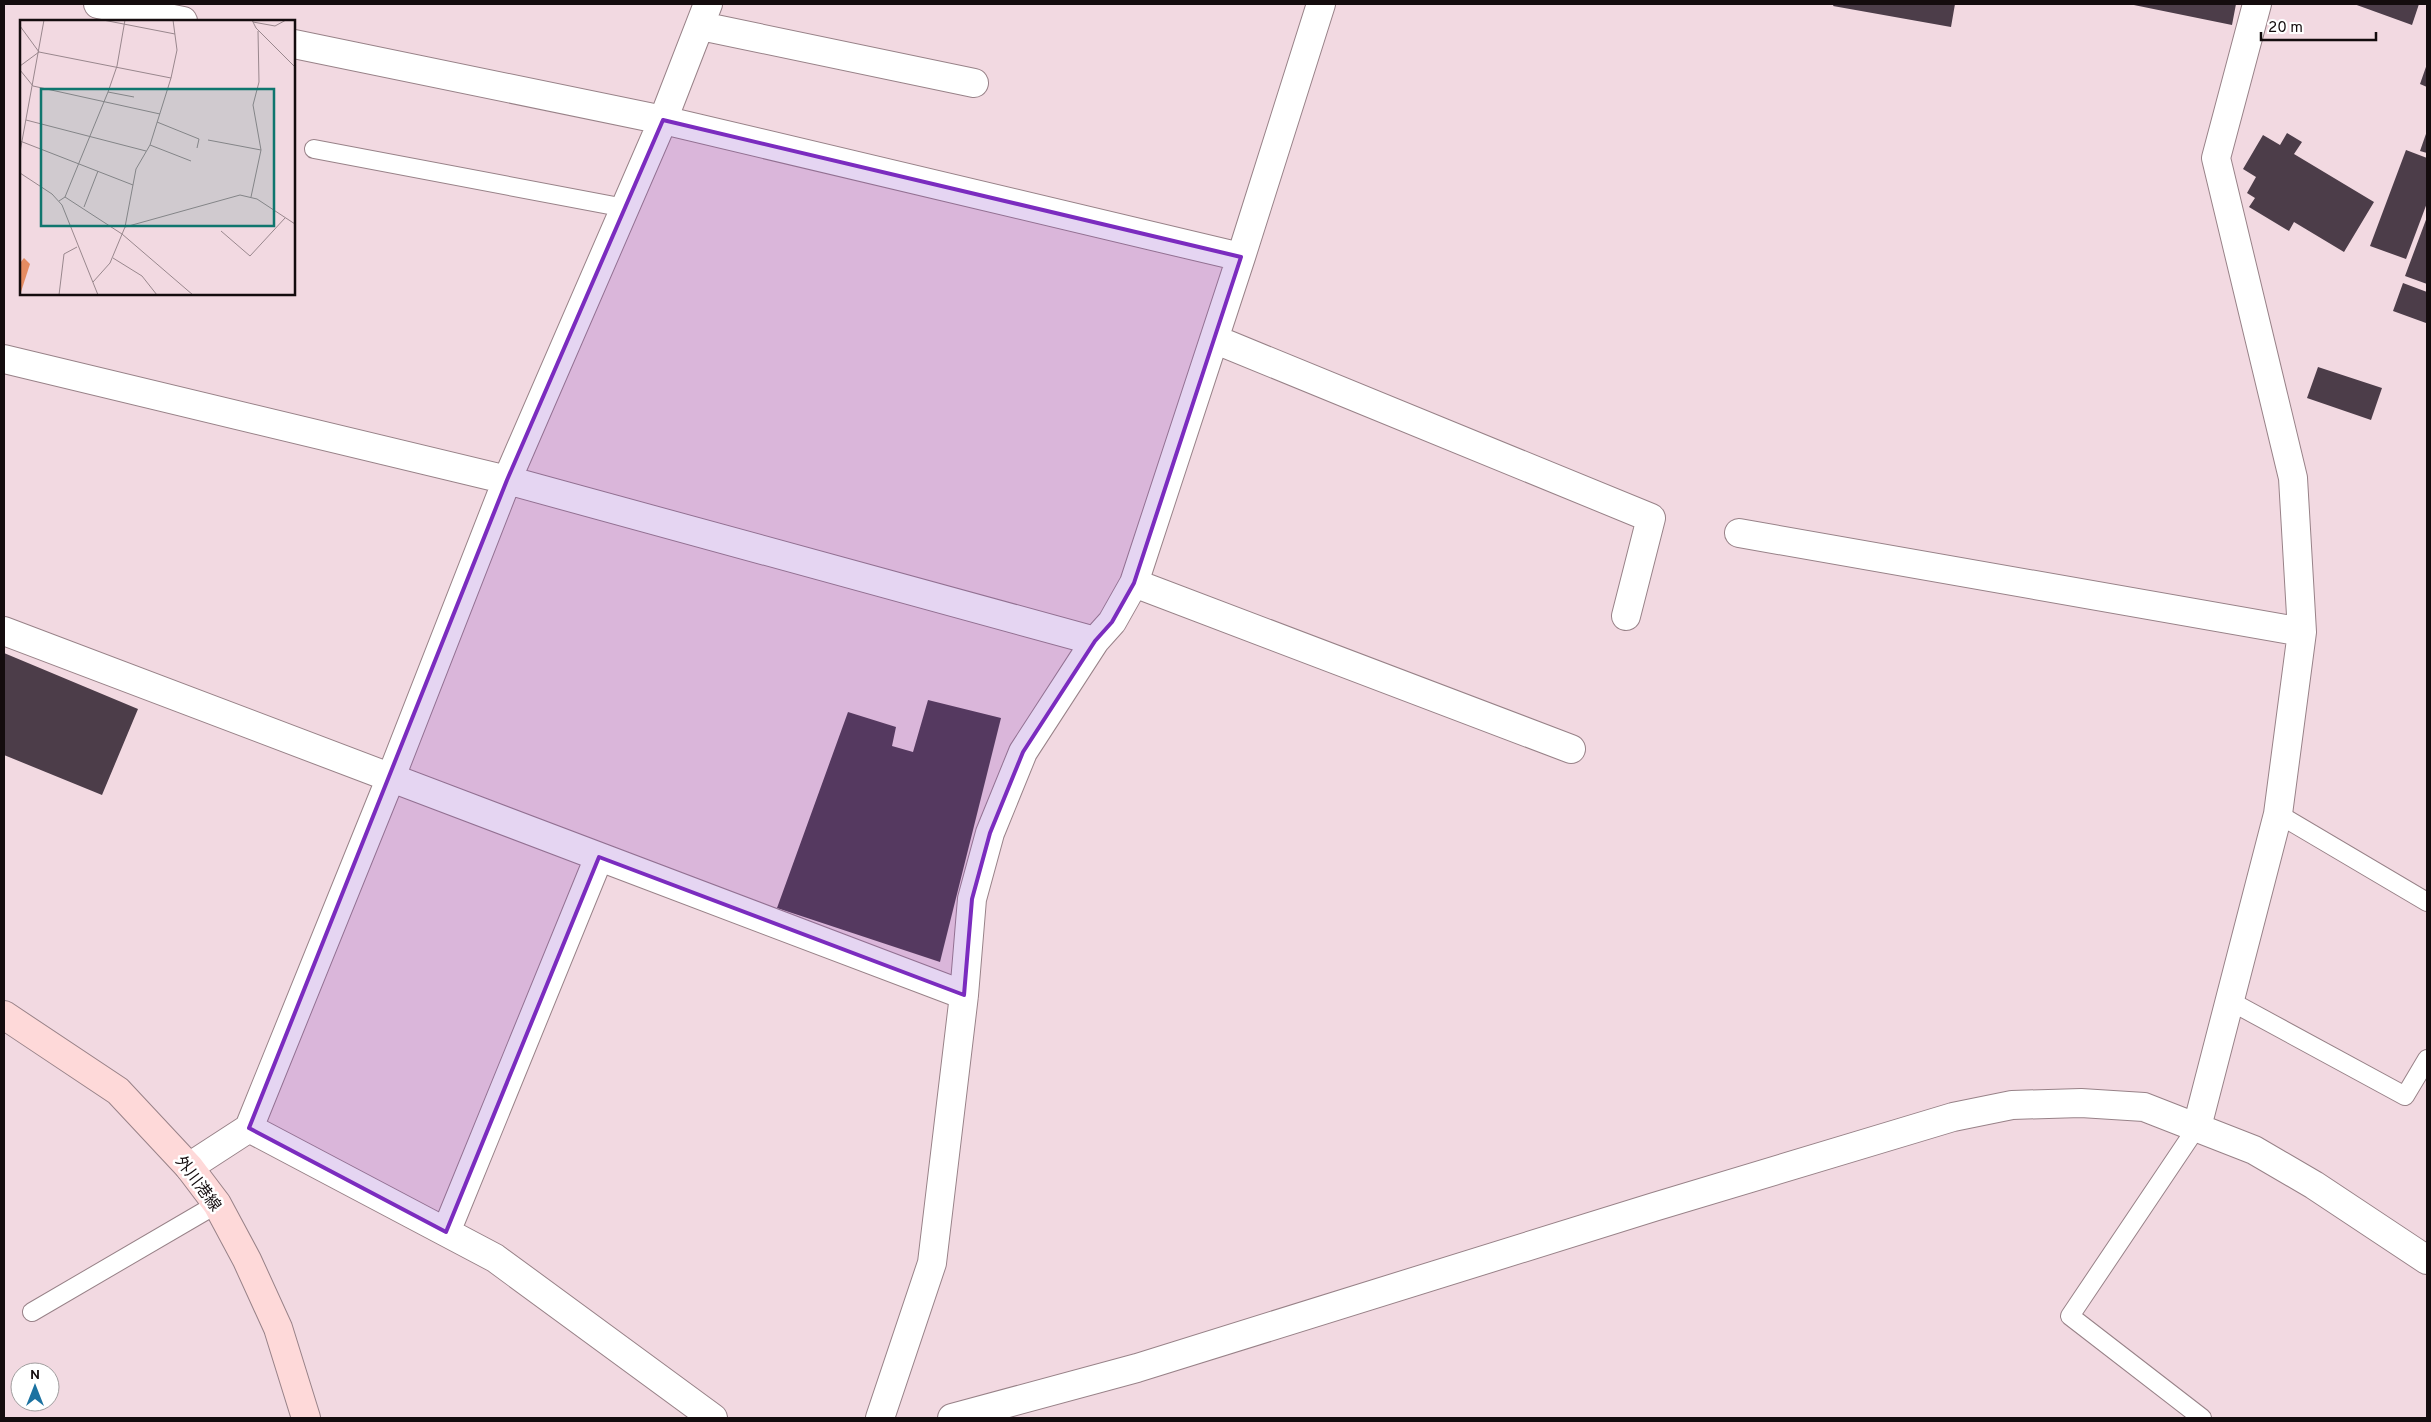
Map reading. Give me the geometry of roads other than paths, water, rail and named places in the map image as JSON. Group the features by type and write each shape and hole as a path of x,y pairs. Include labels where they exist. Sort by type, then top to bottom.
{"main road":[{"name":"外川港線","path":"4,1016 118,1091 189,1167 217,1204 247,1260 278,1328 306,1418"}],"street":[{"path":"98,4 178,20"},
{"path":"880,1418 932,1263 964,995 972,899 990,833 1023,752 1095,641 1112,622 1134,583 1241,257 1321,4"},
{"path":"2197,1127 2278,814 2302,632 2293,478 2216,158 2257,4"},
{"path":"189,1167 249,1128 391,778 507,480 663,120 704,15 974,83"},
{"path":"295,44 663,120 1241,257"},
{"path":"1214,339 1651,518 1626,616"},
{"path":"4,359 507,480 1095,641"},
{"path":"1739,533 2302,632"},
{"path":"1134,583 1571,749"},
{"path":"4,631 964,995"},
{"path":"446,1232 599,856"},
{"path":"952,1418 1137,1368 1654,1207 1953,1117 2012,1105 2081,1103 2144,1107 2254,1150 2314,1185 2427,1260"},
{"path":"249,1128 495,1258 713,1418"}],"lane":[{"path":"314,149 625,208"},
{"path":"2278,814 2427,902"},
{"path":"2230,1001 2405,1096 2427,1059"},
{"path":"2197,1127 2070,1316 2202,1418"},
{"path":"32,1312 217,1204"}]}
